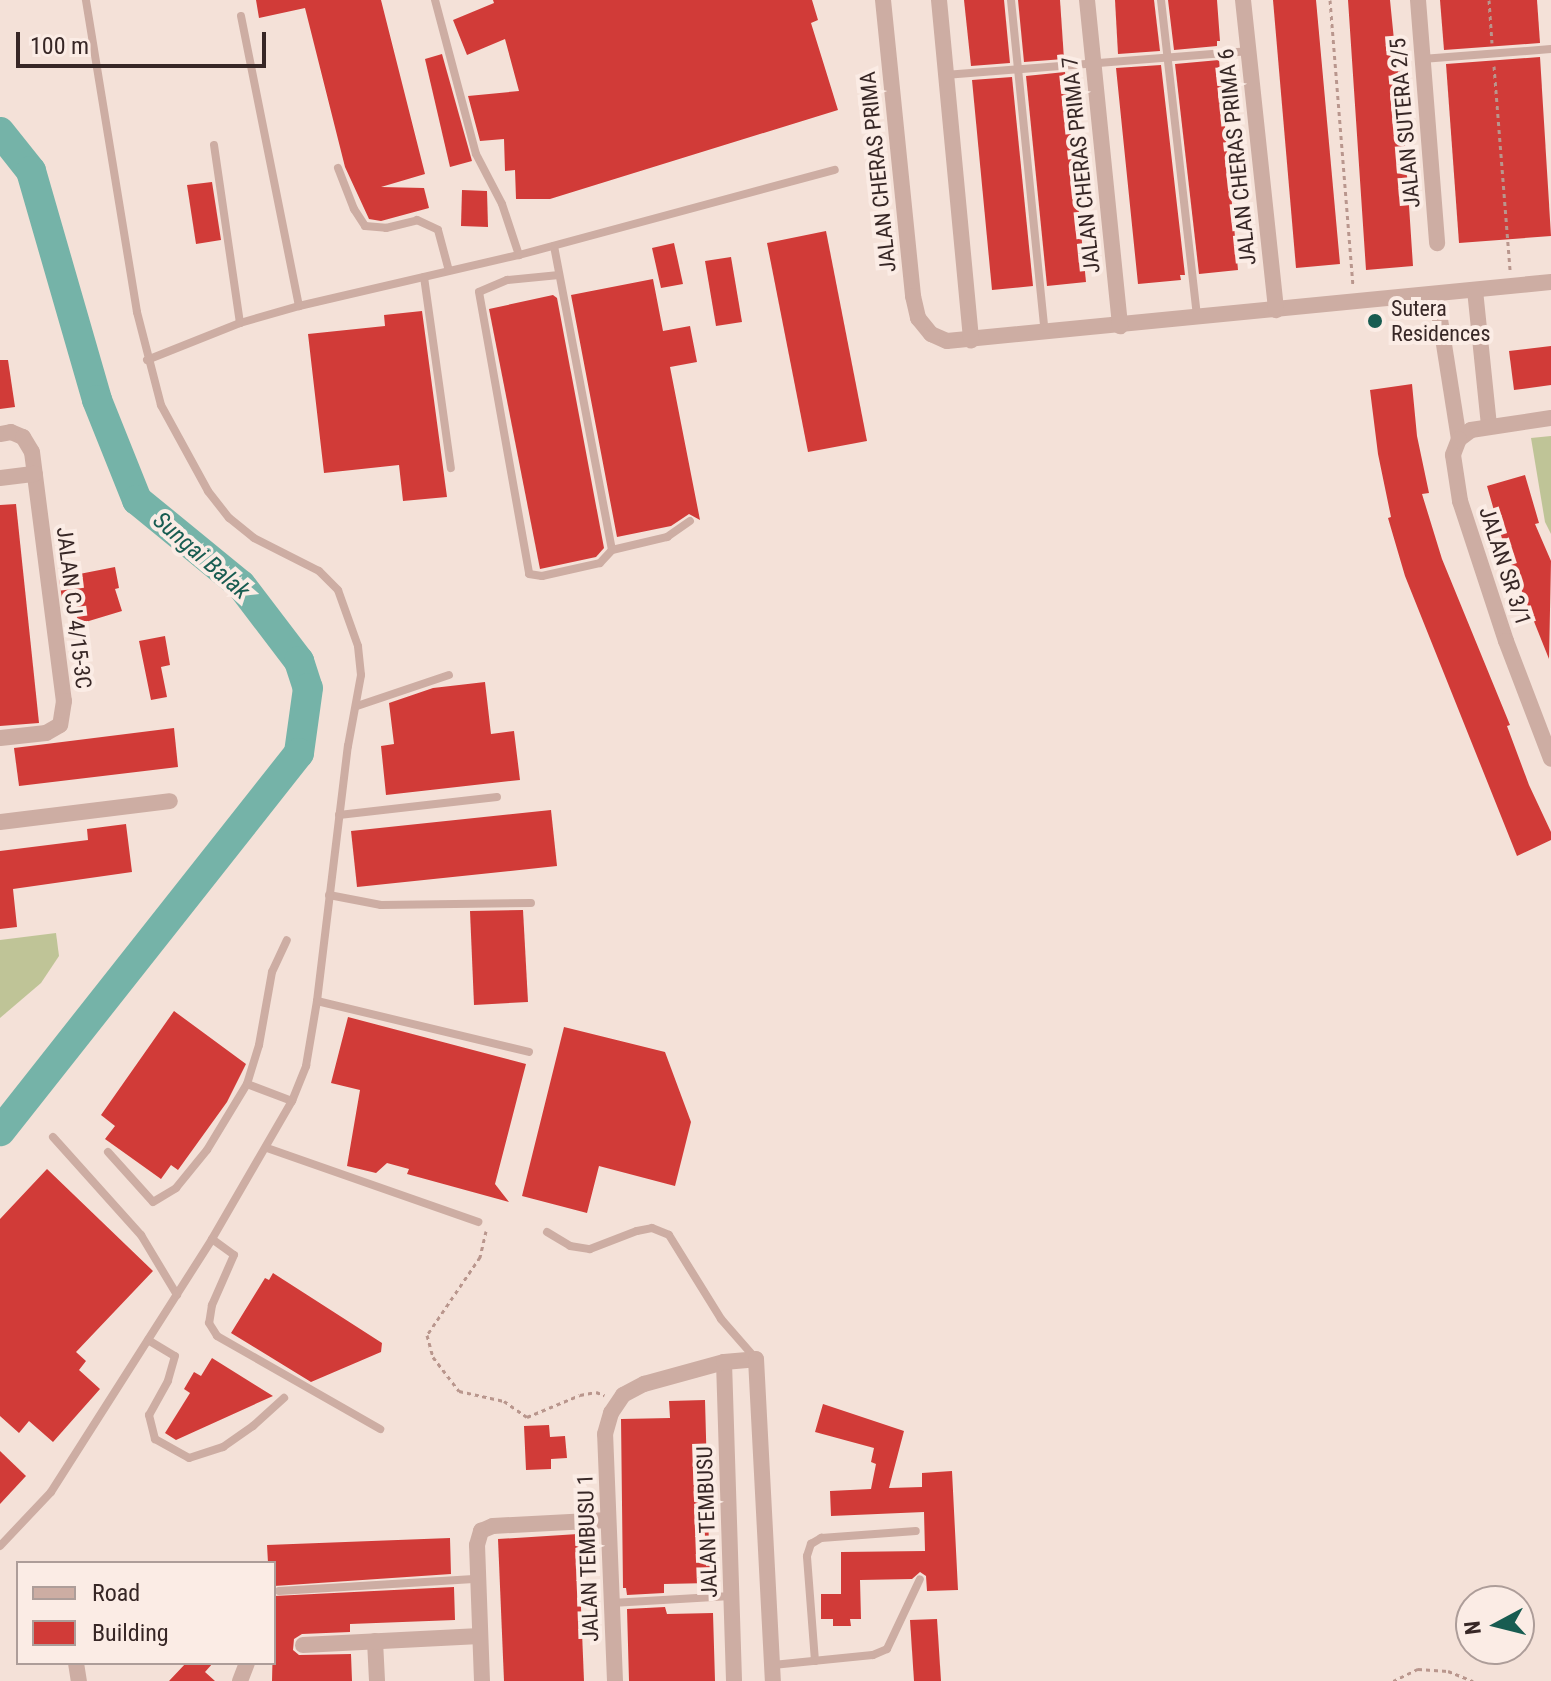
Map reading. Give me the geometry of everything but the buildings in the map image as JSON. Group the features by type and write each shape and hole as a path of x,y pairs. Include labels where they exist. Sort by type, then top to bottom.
{"street":[{"name":"JALAN CHERAS PRIMA","path":"883,0 913,296 918,318 931,334 947,341 971,341"},
{"path":"939,0 971,341 1551,282"},
{"name":"JALAN CHERAS PRIMA 7","path":"1087,0 1120,326"},
{"name":"JALAN CHERAS PRIMA 6","path":"1243,0 1276,310"},
{"name":"JALAN SUTERA 2/5","path":"1418,0 1437,243"},
{"path":"1475,290 1489,426"},
{"path":"1436,294 1459,439 1471,430 1551,418"},
{"name":"JALAN CJ 4/15-3C","path":"0,434 23,437 32,452 64,701 60,725 46,733 0,738"},
{"name":"JALAN SR 3/1","path":"1459,439 1453,455 1454,476 1506,641 1551,759"},
{"path":"0,478 35,474"},
{"path":"0,822 170,801"},
{"path":"617,1405 623,1395 644,1384 724,1362 756,1359 773,1673"},
{"name":"JALAN TEMBUSU","path":"724,1362 734,1681"},
{"name":"JALAN TEMBUSU 1","path":"615,1681 605,1434 617,1405"},
{"path":"482,1681 477,1545 481,1531 493,1526 608,1520"},
{"path":"303,1645 480,1636"},
{"path":"375,1641 377,1681"}],"lane":[{"path":"0,1546 51,1492 212,1239 292,1101 306,1066 317,1001 339,815 357,706 358,646 338,590 319,571 254,538 229,518 208,491 161,405 147,360 86,0"},
{"path":"435,0 476,154 502,204 519,255"},
{"path":"1011,0 1045,334"},
{"path":"1161,0 1197,318"},
{"path":"241,16 299,306"},
{"path":"1422,59 1551,49"},
{"path":"945,75 1247,51"},
{"path":"214,145 240,323"},
{"path":"338,168 354,209 365,226 386,228 417,220 438,230 449,271"},
{"path":"147,360 240,323 299,306 519,255 835,170"},
{"path":"554,246 612,550"},
{"path":"559,275 507,280 479,292 529,574 542,576 600,563 612,550 667,537 690,521"},
{"path":"424,277 451,468"},
{"path":"357,706 449,675"},
{"path":"339,815 497,797"},
{"path":"329,895 394,906 531,903"},
{"path":"108,1152 153,1202 176,1188 207,1150 247,1084 259,1045 272,972 287,940"},
{"path":"317,1001 529,1052"},
{"path":"247,1084 292,1101"},
{"path":"53,1137 141,1235 177,1295"},
{"path":"267,1148 478,1222"},
{"path":"547,1232 570,1246 590,1249 652,1228 669,1235 721,1319 756,1359"},
{"path":"212,1239 234,1255 212,1305 209,1323 217,1336 380,1429"},
{"path":"148,1340 175,1356 168,1381 149,1415 155,1439 189,1458 223,1447 253,1426 284,1398"},
{"path":"815,1661 807,1556 811,1544 821,1538 916,1531"},
{"path":"279,1591 479,1579"},
{"path":"773,1673 815,1661 873,1655 887,1649 920,1579"},
{"path":"611,1603 731,1596"}],"path":[{"path":"1330,0 1354,302"},
{"path":"1489,0 1511,286"},
{"path":"478,1222 484,1225 487,1234 480,1257 427,1335 433,1357 459,1391 504,1401 527,1417 590,1392 596,1392 617,1405"},
{"path":"1393,1681 1418,1669 1448,1671 1473,1681"}],"green space":[{"path":"1551,436 1551,534 1545,522 1531,438"},
{"path":"56,933 59,956 41,983 0,1018 0,940"}],"waterway":[{"name":"Sungai Balak","path":"0,132 31,171 97,400 137,500 241,585 299,661 308,688 299,753 0,1131"}],"place":[{"name":"Sutera Residences","path":"1375,321"}]}
